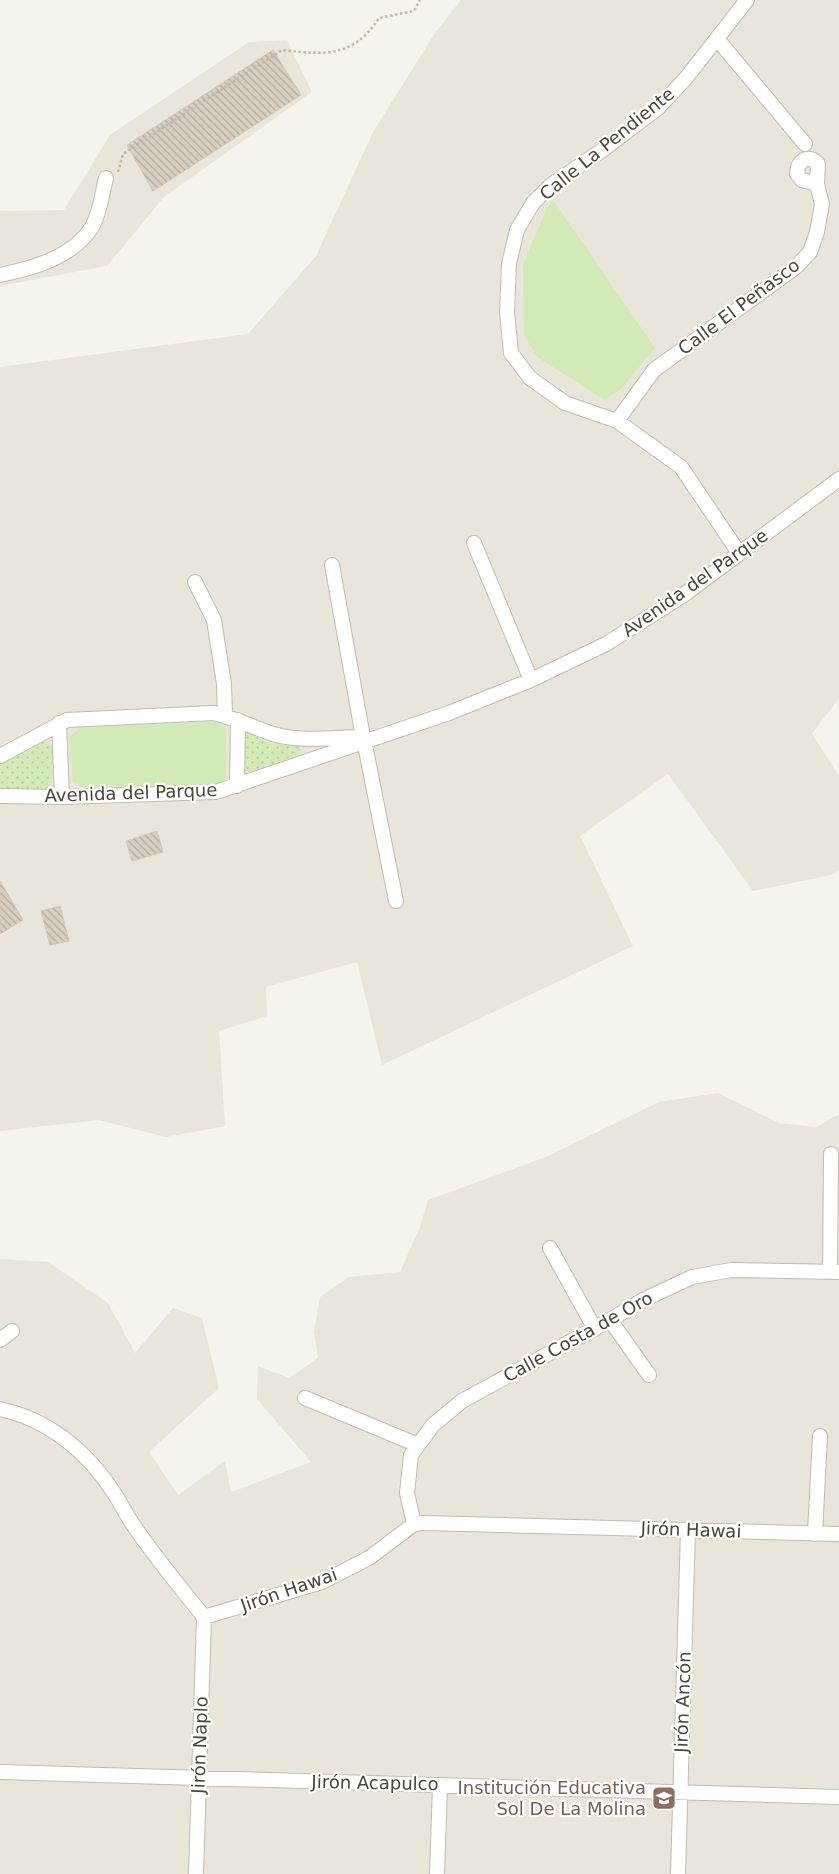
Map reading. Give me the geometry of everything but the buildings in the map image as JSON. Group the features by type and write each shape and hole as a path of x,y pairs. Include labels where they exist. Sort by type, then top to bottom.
{"street":[{"name":"Calle La Pendiente","path":"739,553 681,467 617,421 565,403 530,378 511,353 507,312 508,264 517,230 533,204 551,185 604,149 658,108 718,40 747,0"},
{"path":"718,40 805,144"},
{"name":"Calle El Peñasco","path":"617,421 654,370 796,267 810,252 817,232 822,204 817,184 818,164 814,160 807,158 801,160"},
{"path":"0,275 46,262 76,245 92,227 106,178"},
{"name":"Avenida del Parque","path":"0,796 62,797 216,792 367,738 449,713 531,680 606,644 685,594 839,479"},
{"path":"474,543 531,680"},
{"path":"332,565 367,738 396,901"},
{"path":"195,582 214,620 224,684 232,718 237,786"},
{"name":"Avenida del Parque","path":"0,756 67,720 126,717 214,713 232,718 274,735 308,739 367,738"},
{"path":"59,723 62,797"},
{"path":"831,1154 834,1272"},
{"path":"550,1248 596,1328"},
{"name":"Calle Costa de Oro","path":"414,1524 407,1493 411,1455 433,1425 462,1401 662,1290 707,1273 745,1269 834,1272"},
{"path":"610,1320 649,1375"},
{"path":"0,1340 12,1331"},
{"path":"305,1398 418,1445"},
{"path":"0,1409 20,1414 47,1426 95,1468 114,1492 132,1524 204,1617"},
{"path":"816,1534 820,1436"},
{"name":"Jirón Hawai","path":"204,1617 322,1582 369,1558 414,1524 434,1522 839,1534"},
{"name":"Jirón Ancón","path":"678,1874 688,1529"},
{"name":"Jirón Naplo","path":"196,1874 204,1617"},
{"name":"Jirón Acapulco","path":"0,1772 839,1797"},
{"path":"437,1874 440,1785"}],"path":[{"path":"106,178 118,172 123,154 282,50 313,54 344,51 370,32 379,18 414,11 420,0"}],"shaded area":[{"path":"461,0 839,0 839,698 812,734 839,776 839,870 831,875 753,891 668,774 580,836 633,946 382,1065 357,962 266,987 267,1016 219,1031 225,1126 166,1137 99,1120 0,1131 0,367 248,334 316,256 373,132 435,33"},
{"path":"287,40 312,92 164,197 107,266 0,286 0,211 64,210 110,135 249,42"},
{"path":"718,1093 779,1123 817,1127 839,1114 839,1874 0,1874 0,1259 48,1262 108,1303 135,1353 173,1308 202,1318 219,1388 149,1452 178,1495 225,1461 231,1492 311,1462 257,1399 258,1366 289,1378 318,1358 314,1332 320,1297 349,1277 400,1272 420,1227 428,1200 548,1156 659,1102"}],"green space":[{"path":"553,200 655,348 621,389 605,400 537,357 524,335 523,264 547,208"},
{"path":"218,721 226,729 226,778 222,784 81,787 73,782 69,737 80,728"},
{"path":"247,732 273,744 296,746 301,749 301,754 249,772 243,769 242,735"},
{"path":"43,742 53,746 51,789 0,789 0,765"}],"place":[{"name":"Institución Educativa Sol De La Molina","path":"664,1798"}]}
